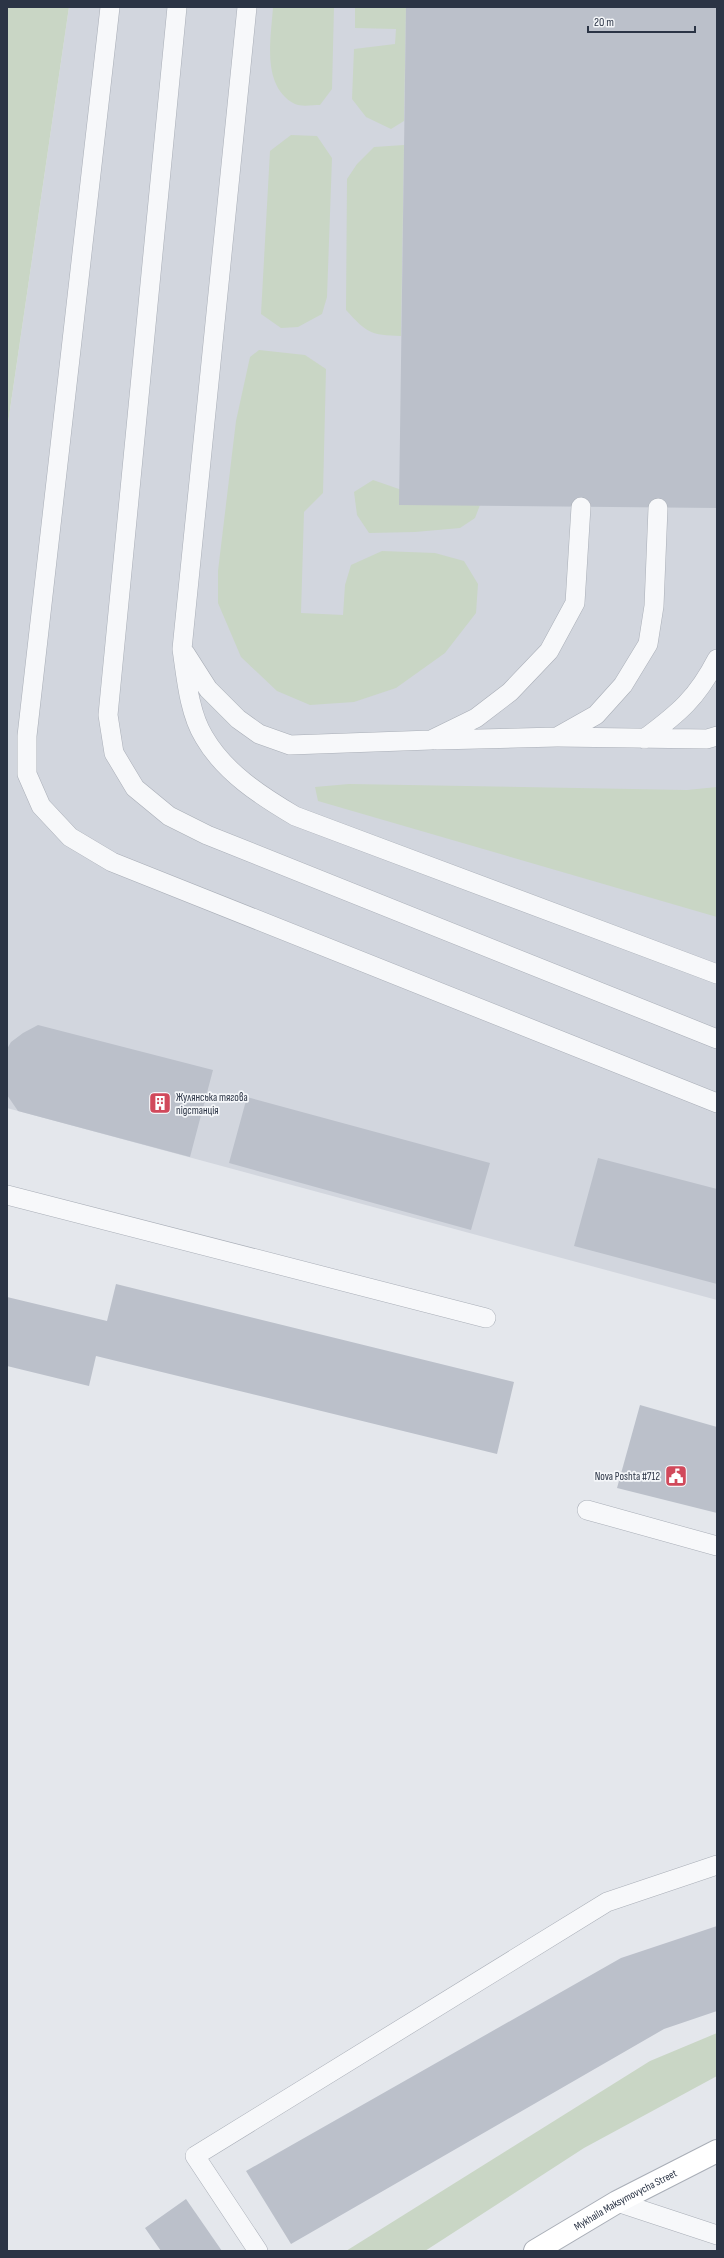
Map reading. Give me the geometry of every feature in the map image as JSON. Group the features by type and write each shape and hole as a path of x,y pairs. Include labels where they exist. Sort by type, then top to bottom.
{"main road":[{"name":"Mykhaila Maksymovycha Street","path":"535,2251 617,2202 717,2151"}],"lane":[{"path":"110,7 27,736 27,774 41,806 70,837 112,862 717,1103"},
{"path":"178,7 108,715 114,753 135,788 169,816 207,835 717,1038"},
{"path":"247,7 182,649 188,695 203,737 226,765 257,793 295,816 717,974"},
{"path":"431,740 476,718 510,692 549,651 575,603 581,507"},
{"path":"557,737 596,715 623,684 648,644 654,606 658,508"},
{"path":"182,649 208,689 238,719 259,734 290,744 557,737 707,739 717,736"},
{"path":"644,739 678,714 705,682 717,659"},
{"path":"7,1195 486,1318"},
{"path":"586,1510 717,1546"},
{"path":"258,2251 195,2156 607,1902 717,1865"},
{"path":"617,2202 717,2235"}],"shaded area":[{"path":"69,7 717,7 717,1300 7,1108 7,430"}],"green space":[{"path":"7,7 69,7 7,430"},
{"path":"273,7 334,7 332,89 320,105 304,106 295,104 284,96 277,86 270,61"},
{"path":"355,7 406,7 404,121 391,129 366,117 352,99 354,49 395,44 396,29 355,28"},
{"path":"291,135 317,136 332,158 327,297 322,314 298,327 281,328 261,314 270,151"},
{"path":"404,145 401,336 382,335 364,328 346,310 347,179 357,164 374,147"},
{"path":"259,350 305,355 326,369 323,493 304,512 301,613 343,615 345,585 351,565 382,551 435,553 464,561 478,584 476,613 445,653 396,688 354,702 310,705 277,691 241,657 218,603 218,571 236,421 250,357"},
{"path":"373,480 399,489 480,505 475,518 460,528 415,532 369,533 357,515 354,492"},
{"path":"349,784 687,790 717,787 717,917 318,801 315,787"},
{"path":"717,2033 717,2076 584,2148 425,2251 346,2251 650,2061"}],"building":[{"path":"406,7 717,7 717,508 399,505"},
{"path":"38,1025 213,1070 190,1157 18,1111 7,1095 7,1049 11,1042 23,1033"},
{"path":"247,1097 490,1163 471,1230 229,1163"},
{"path":"598,1158 717,1189 717,1284 574,1246"},
{"path":"116,1284 514,1382 497,1454 96,1356 89,1386 7,1366 7,1297 107,1321"},
{"path":"640,1405 717,1427 717,1513 617,1488"},
{"path":"717,1926 717,2011 664,2029 291,2244 246,2171 621,1958"},
{"path":"186,2199 222,2251 161,2251 145,2228"}],"place":[{"name":"Жулянська тягова підстанція","path":"160,1103"},
{"name":"Nova Poshta #712","path":"676,1476"}]}
